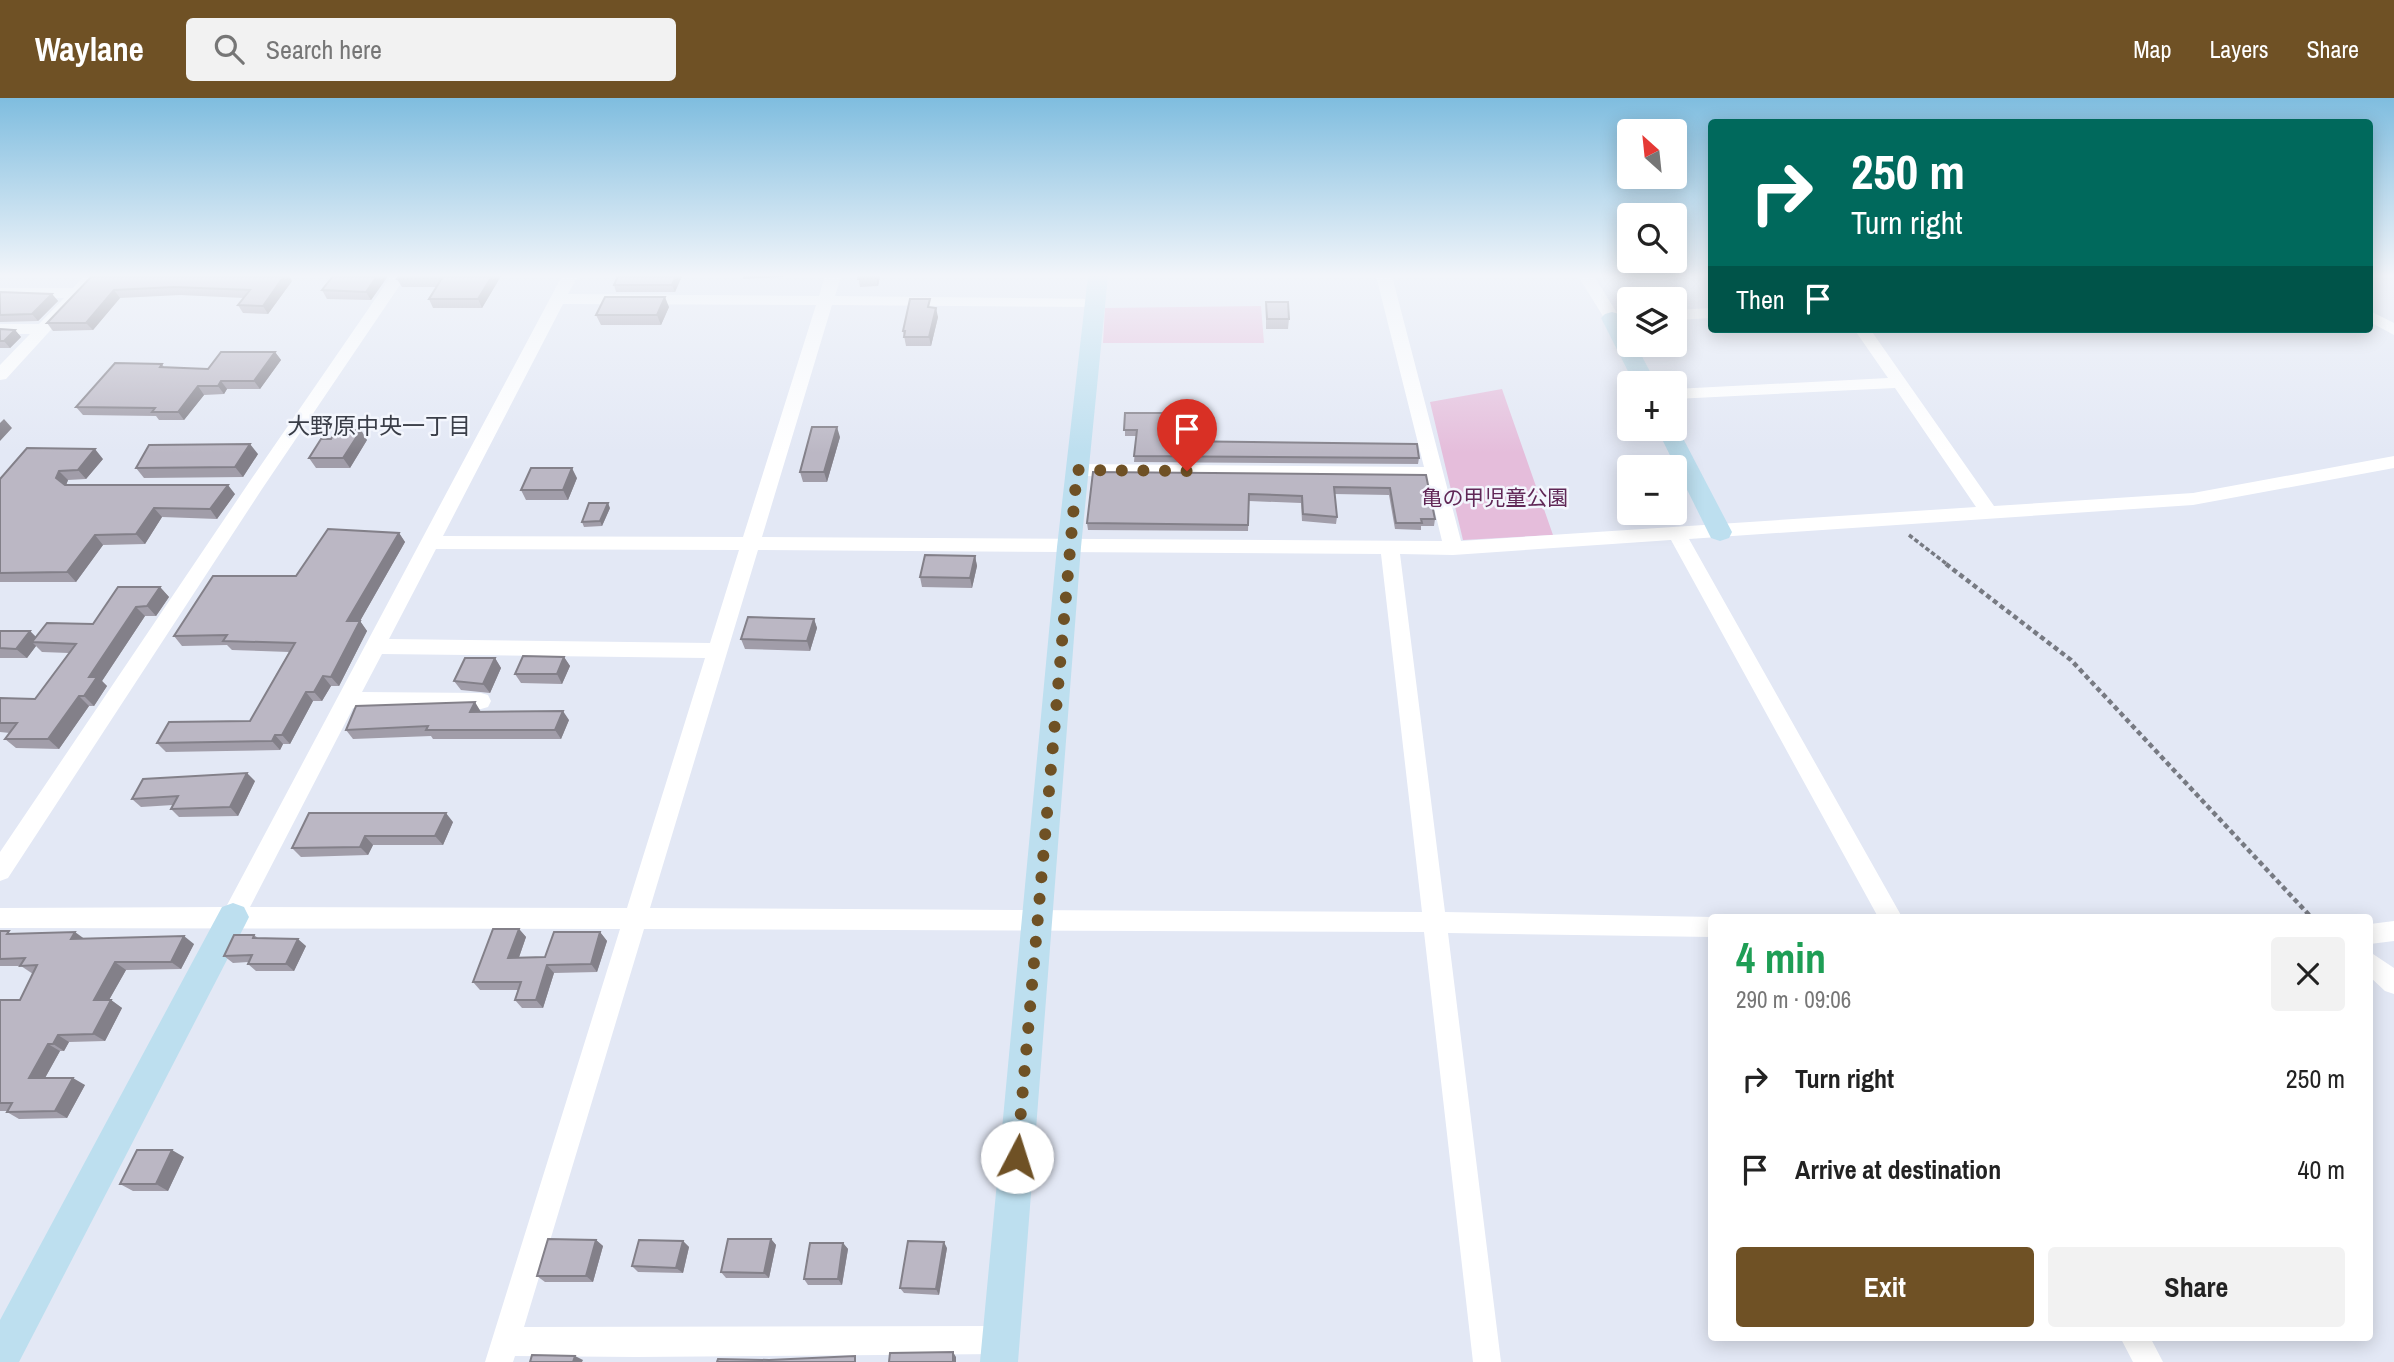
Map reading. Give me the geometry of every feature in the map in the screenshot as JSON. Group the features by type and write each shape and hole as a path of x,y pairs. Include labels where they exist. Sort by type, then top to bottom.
{"street":[{"path":"1,373 37,335"},
{"path":"0,871 359,335"},
{"path":"0,1359 540,335"},
{"path":"814,335 502,1351 636,1343 1000,1351 1039,922 1069,547 1092,335"},
{"path":"1399,335 1453,548"},
{"path":"1865,335 1990,514"},
{"path":"1687,393 1899,383"},
{"path":"1674,441 1720,532"},
{"path":"431,542 1453,548 2193,499 2394,463"},
{"path":"1077,470 1434,473"},
{"path":"228,485 256,485"},
{"path":"1678,535 1889,914"},
{"path":"1390,549 1487,1362"},
{"path":"376,646 717,651"},
{"path":"348,700 481,701"},
{"path":"0,918 1433,922 1708,928"},
{"path":"2373,934 2394,931"},
{"path":"2373,966 2394,983"},
{"path":"2136,1341 2149,1362"}],"path":[{"path":"1890,521 2071,660 2308,914"}],"green space":[{"path":"1103,335 1263,335 1264,343 1103,343"},
{"name":"亀の甲児童公園","path":"1502,389 1553,535 1463,540 1430,402"}],"building":[{"path":"0,335 10,335 4,341 0,341"},
{"path":"904,335 929,335 929,337"},
{"path":"221,352 275,352 254,381 221,381 218,386 198,386 178,412 152,412 155,408 76,407 115,363 208,369"},
{"path":"1125,413 1172,413 1171,441 1417,444 1419,458 1134,456 1137,430 1124,430"},
{"path":"812,427 837,427 824,472 800,472"},
{"path":"336,430 361,430 343,458 309,458 321,439 331,439"},
{"path":"250,444 235,467 136,468 149,445"},
{"path":"27,448 95,449 78,470 59,471 56,478 65,485 228,485 210,509 154,508 136,534 95,535 67,572 0,573 0,479"},
{"path":"531,468 572,468 563,490 521,490"},
{"path":"1093,472 1426,475 1435,519 1421,519 1422,523 1396,523 1390,488 1334,487 1337,517 1303,514 1302,496 1249,494 1248,525 1087,523"},
{"path":"589,503 608,503 600,521 582,522"},
{"path":"328,529 399,533 347,621 360,621 331,677 323,676 314,692 306,692 282,735 275,735 272,741 157,743 169,722 250,721 295,643 223,641 227,635 174,636 213,576 296,576"},
{"path":"925,555 975,556 970,578 920,577"},
{"path":"118,587 160,587 147,606 136,607 89,677 97,677 84,696 79,696 48,739 5,739 17,723 0,723 0,698 35,699 76,644 32,642 47,623 93,624"},
{"path":"748,617 814,619 807,641 741,639"},
{"path":"0,631 30,631 16,649 0,648"},
{"path":"523,656 564,657 557,674 515,674"},
{"path":"465,658 495,658 483,684 454,681"},
{"path":"475,702 470,712 563,711 555,730 426,730 428,726 346,730 356,706"},
{"path":"247,773 230,807 171,809 178,796 132,799 143,779"},
{"path":"309,813 446,813 435,836 365,836 360,847 292,848"},
{"path":"493,929 519,929 508,958 545,957 554,932 600,932 591,964 547,965 536,1000 515,1000 521,982 473,982"},
{"path":"0,931 9,931 7,934 75,932 71,939 184,936 171,962 115,962 94,1000 111,1000 93,1034 58,1035 53,1044 48,1044 29,1078 73,1078 55,1111 7,1112 12,1103 0,1103 0,1000 20,1000 37,965 20,966 25,958 0,959"},
{"path":"234,935 298,939 286,964 248,964 252,955 224,956"},
{"path":"137,1150 172,1150 156,1184 120,1184"},
{"path":"548,1239 596,1240 586,1276 537,1276"},
{"path":"728,1239 771,1239 764,1273 721,1272"},
{"path":"639,1240 683,1241 676,1268 632,1266"},
{"path":"908,1241 944,1242 936,1289 900,1288"},
{"path":"810,1243 843,1243 838,1279 804,1279"},
{"path":"953,1352 953,1362 889,1362 890,1353"},
{"path":"532,1355 575,1356 573,1362 530,1362"},
{"path":"855,1356 855,1362 717,1362 718,1359 769,1360"}],"district":[{"name":"大野原中央一丁目","path":"379,425"}],"route":[{"path":"1017,1157 1077,470 1187,471"}]}
